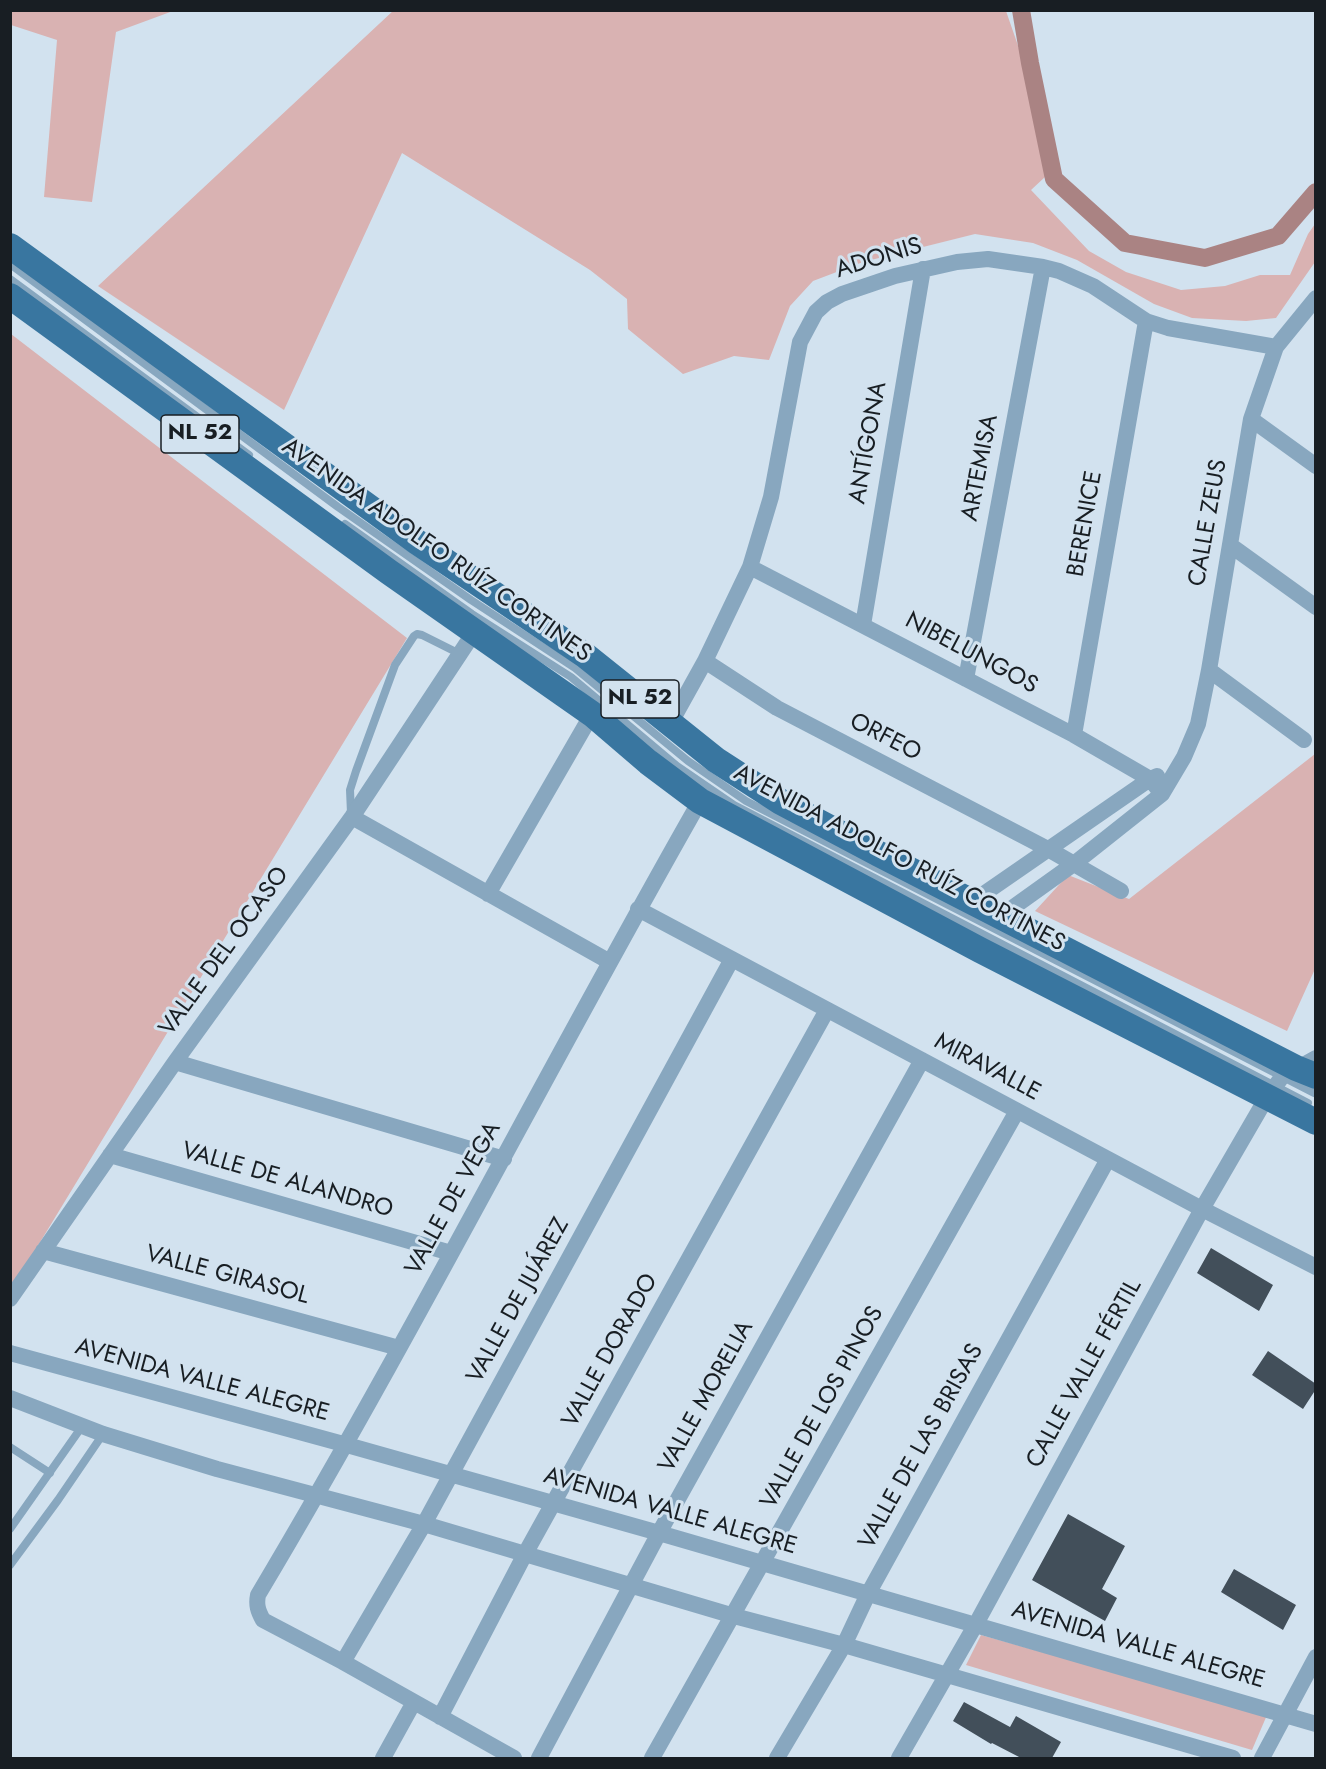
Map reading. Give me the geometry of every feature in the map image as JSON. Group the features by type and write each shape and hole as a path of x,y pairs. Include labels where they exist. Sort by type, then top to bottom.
{"main road":[{"name":"AVENIDA ADOLFO RUÍZ CORTINES","path":"10,246 417,542 586,656 716,760 781,802 1000,916 1295,1079 1312,1113"},
{"name":"AVENIDA ADOLFO RUÍZ CORTINES","path":"10,296 370,558 592,714 648,762 700,801 980,950 1295,1079"}],"street":[{"name":"ADONIS","path":"670,724 705,661 750,567 771,497 800,342 816,312 827,302 874,281 957,262 988,260 1059,271 1093,286 1146,321 1167,328 1276,346"},
{"name":"ARTEMISA","path":"966,679 1043,267"},
{"name":"ANTÍGONA","path":"863,625 923,269"},
{"name":"CALLE ZEUS","path":"1000,916 1075,863 1162,794 1178,768 1198,724 1251,419 1276,346 1310,318 1316,298"},
{"name":"BERENICE","path":"1074,735 1146,321"},
{"path":"1251,419 1316,466"},
{"path":"1230,545 1316,607"},
{"name":"NIBELUNGOS","path":"750,567 1074,735 1150,779 1162,794"},
{"name":"VALLE DEL OCASO","path":"10,1299 175,1062 352,817 476,631"},
{"name":"ORFEO","path":"705,661 777,708 1075,863 1121,891"},
{"path":"1209,670 1304,740"},
{"path":"488,894 592,714"},
{"path":"972,902 1150,779 1178,768"},
{"name":"VALLE DE VEGA","path":"344,1662 263,1620 258,1612 258,1595 347,1445 638,909 700,801"},
{"path":"352,817 610,962"},
{"name":"MIRAVALLE","path":"638,909 1202,1209 1316,1267"},
{"name":"VALLE DE JUÁREZ","path":"344,1662 424,1524 732,959"},
{"name":"VALLE DORADO","path":"440,1717 525,1554 827,1010"},
{"name":"VALLE MORELIA","path":"539,1758 659,1533 922,1060"},
{"path":"175,1062 504,1159"},
{"name":"CALLE VALLE FÉRTIL","path":"899,1758 976,1624 1202,1209 1295,1079"},
{"name":"VALLE DE LOS PINOS","path":"652,1758 1017,1111"},
{"name":"VALLE DE ALANDRO","path":"110,1155 451,1253"},
{"name":"VALLE DE LAS BRISAS","path":"777,1758 844,1645 868,1594 1108,1159"},
{"name":"VALLE GIRASOL","path":"43,1251 399,1348"},
{"name":"AVENIDA VALLE ALEGRE","path":"10,1353 659,1533 1316,1724"},
{"path":"10,1398 103,1434 218,1469 424,1524 734,1616 844,1645 1233,1758"},
{"path":"1262,1758 1316,1657"},
{"path":"344,1662 514,1758"},
{"path":"383,1758 414,1702"}],"lane":[{"path":"10,264 338,507 471,600 575,668 688,761 746,801 1295,1079"},
{"path":"10,279 256,460"},
{"path":"341,522 472,614 571,676 677,766 734,805 1295,1079"},
{"path":"352,817 350,790 356,771 395,665 414,636 422,635 460,654"},
{"path":"10,1529 83,1425"},
{"path":"10,1565 103,1434"},
{"path":"10,1447 50,1473"}],"shaded area":[{"path":"11,10 173,11 116,32 92,202 44,197 57,40 11,25"},
{"path":"394,10 1006,11 1059,164 1031,190 1089,251 1126,272 1181,290 1225,286 1260,275 1290,275 1308,234 1315,224 1315,262 1276,318 1246,321 1192,318 1154,304 1077,260 1033,243 975,234 863,262 813,281 790,306 769,360 734,356 683,374 628,329 627,299 590,270 402,153 284,410 98,286"},
{"path":"11,334 407,638 11,1290"},
{"path":"1315,754 1315,969 1287,1031 1035,911 1068,875 1129,899"},
{"path":"981,1635 1267,1715 1252,1750 966,1665"}],"building":[{"path":"1211,1248 1273,1285 1259,1311 1197,1273"},
{"path":"1268,1351 1316,1384 1316,1389 1303,1409 1252,1375"},
{"path":"1068,1514 1125,1546 1102,1589 1117,1598 1105,1621 1032,1580"},
{"path":"1234,1569 1296,1605 1283,1630 1221,1592"},
{"path":"964,1702 1010,1727 1016,1716 1061,1742 1052,1758 1021,1758 991,1744 953,1721"}],"waterway":[{"path":"1021,10 1054,179 1125,243 1205,258 1278,236 1316,192"}]}
